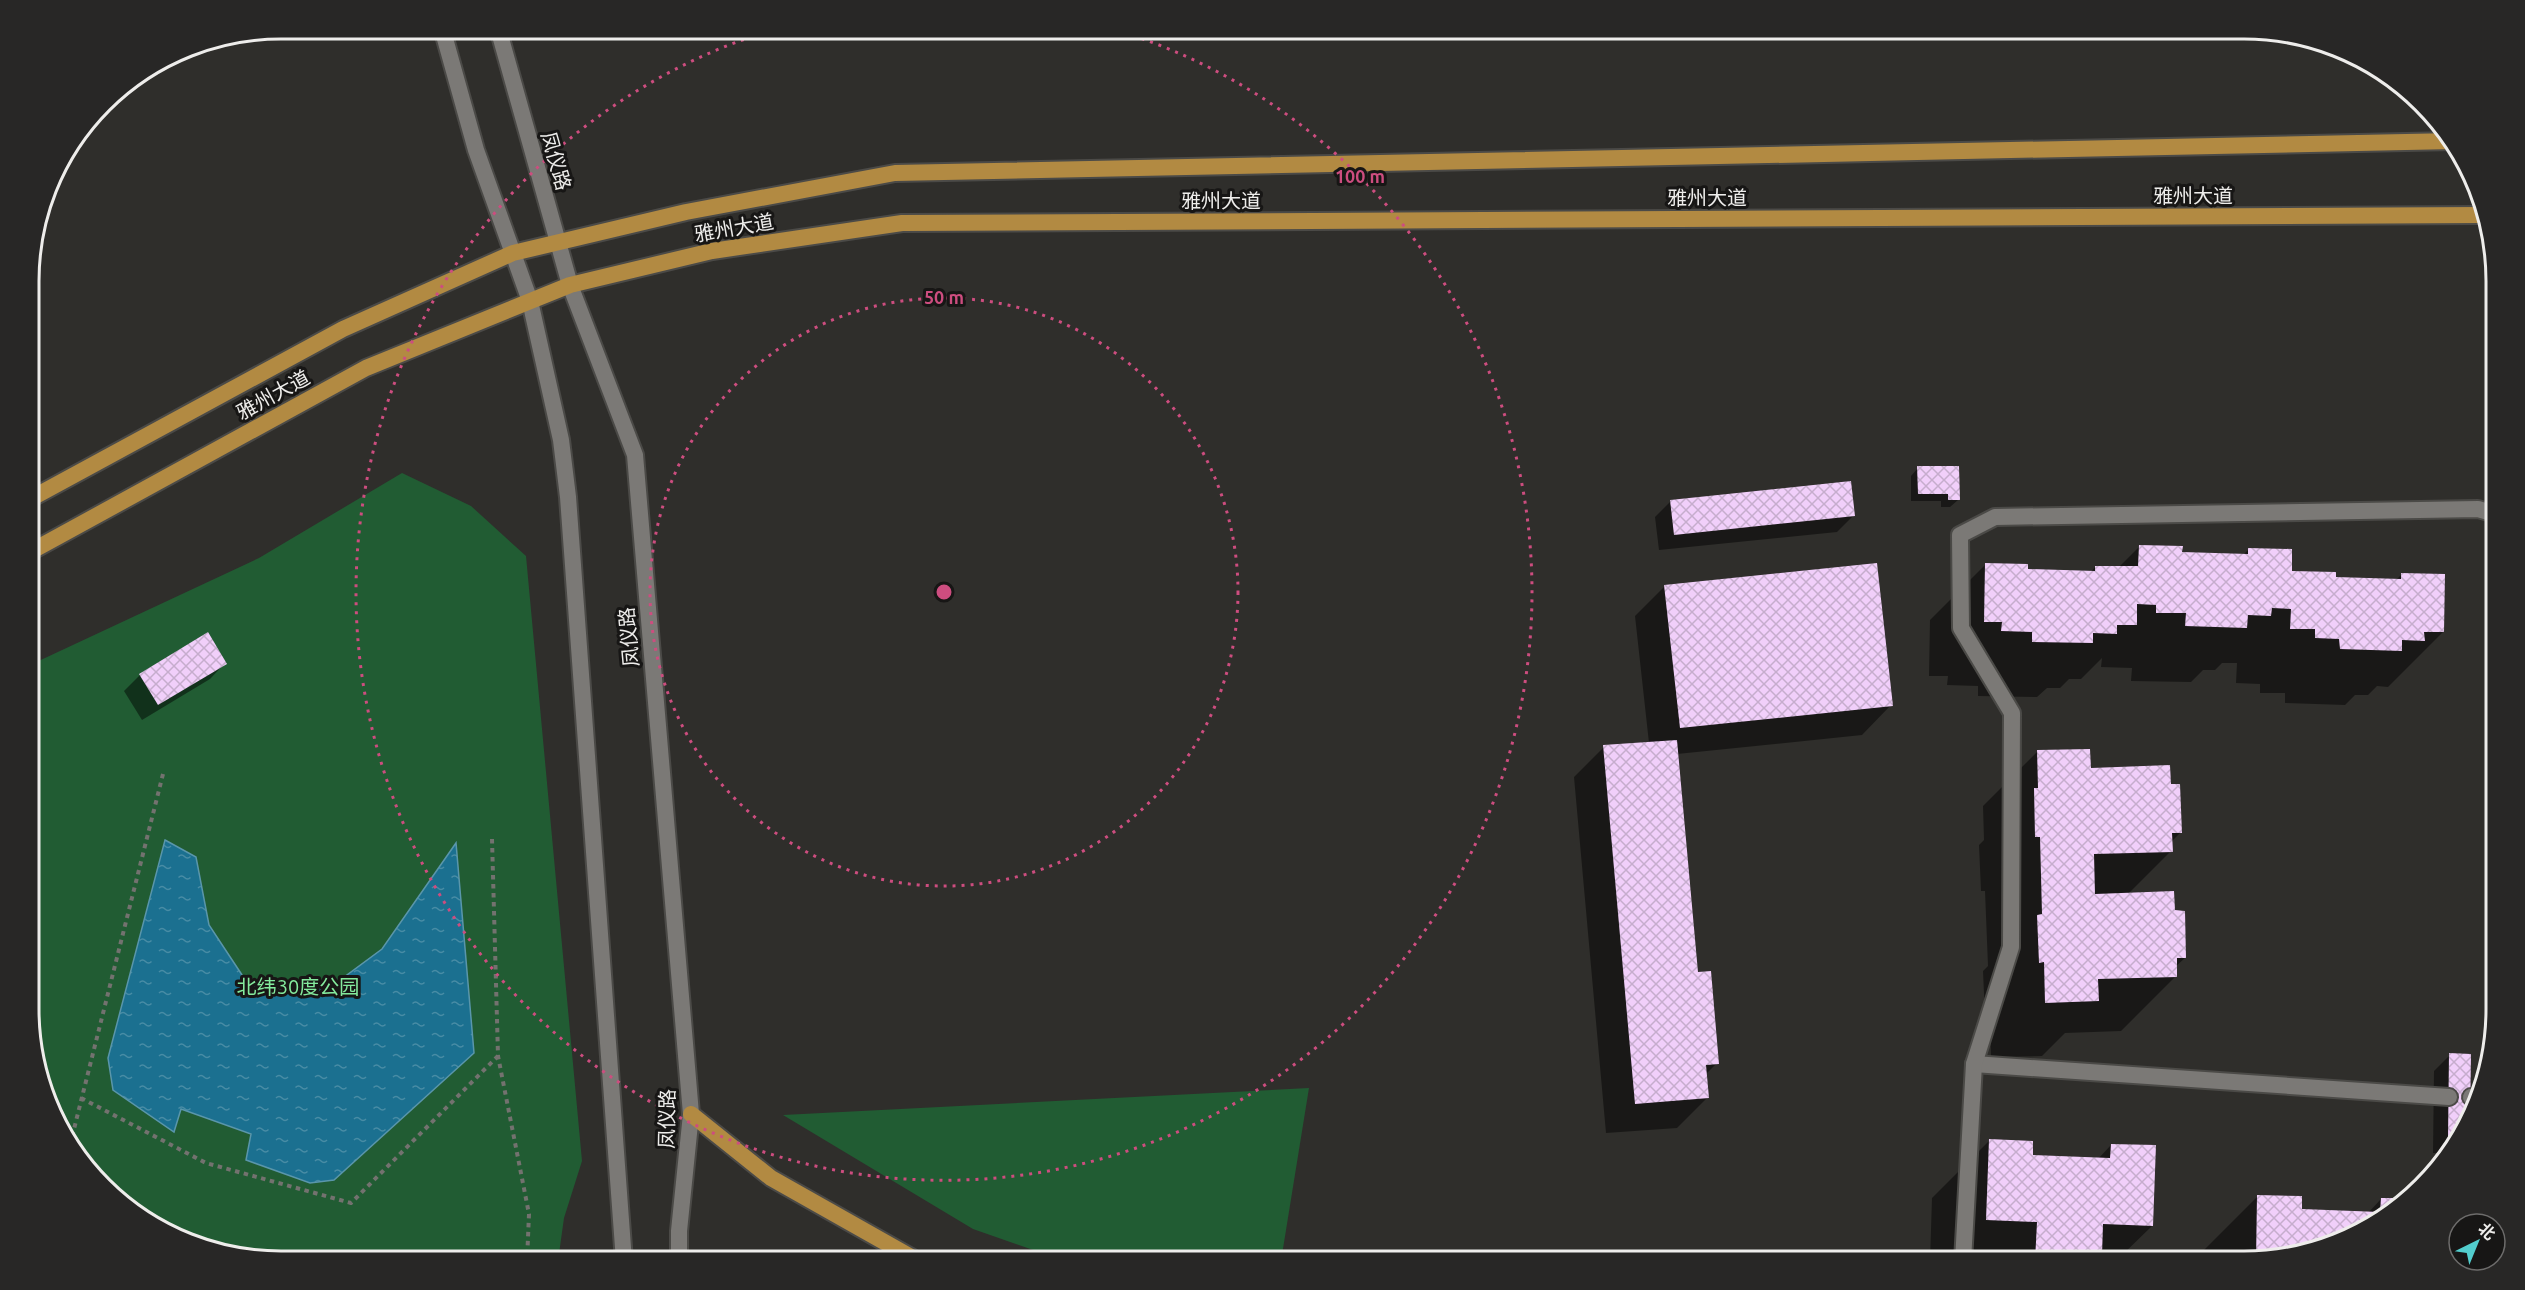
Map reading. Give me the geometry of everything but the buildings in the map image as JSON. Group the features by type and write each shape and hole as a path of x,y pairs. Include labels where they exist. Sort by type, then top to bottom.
{"main road":[{"path":"445,39 476,150 530,301 561,440 568,497 623,1251"},
{"name":"凤仪路","path":"501,39 570,285 635,455 692,1114 679,1231 679,1251"},
{"name":"雅州大道","path":"39,494 343,329 513,253 686,212 895,173 2441,141"},
{"name":"雅州大道","path":"39,547 366,368 570,285 712,251 902,223 2477,215"},
{"path":"1964,1251 1974,1064 2011,946 2012,713 1961,628 1960,535 1995,517 2478,509 2486,511"},
{"path":"1974,1064 2449,1097"},
{"path":"692,1114 771,1178 900,1251"}],"path":[{"path":"73,1133 164,770"},
{"path":"492,839 498,1056 529,1214 527,1251"},
{"path":"81,1098 206,1162 351,1203 498,1056"}],"green space":[{"name":"北纬30度公园","path":"402,473 471,506 526,556 582,1161 564,1218 559,1251 281,1251 250,1249 219,1243 189,1233 160,1219 122,1191 89,1156 71,1130 57,1101 44,1056 39,1009 39,661 259,558"},
{"path":"1309,1088 1283,1251 1036,1251 973,1229 783,1115"}],"water":[{"path":"165,840 196,857 209,925 246,981 299,994 336,983 382,949 456,843 474,1053 334,1180 310,1183 246,1160 251,1134 181,1109 174,1132 113,1090 108,1058"}]}
